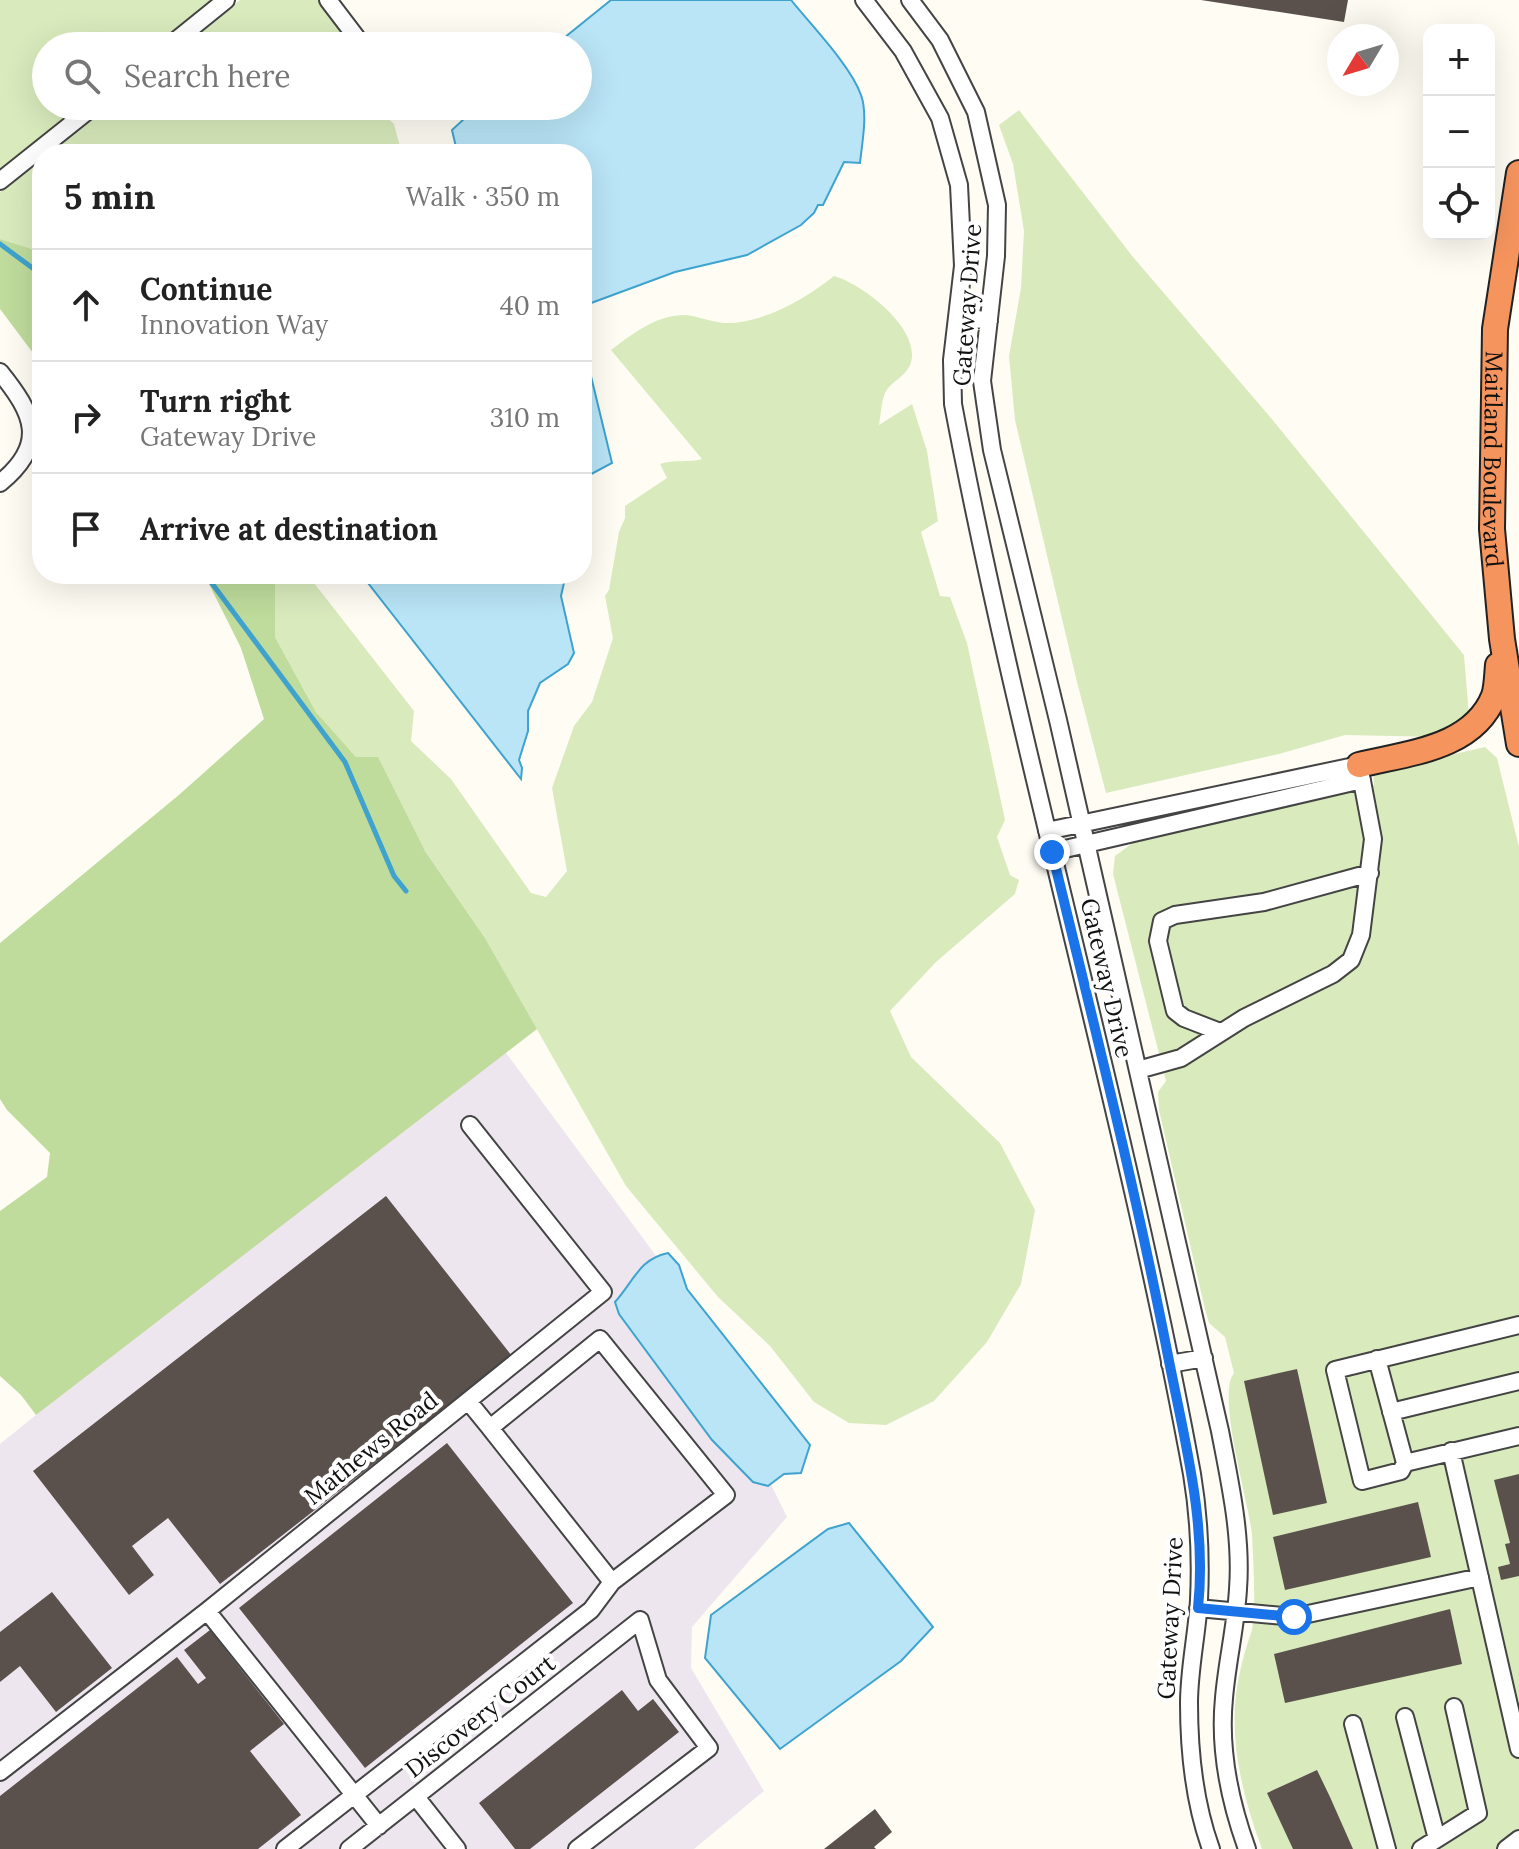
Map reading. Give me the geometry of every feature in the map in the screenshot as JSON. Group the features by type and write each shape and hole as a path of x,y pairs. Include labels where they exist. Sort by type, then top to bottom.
{"highway":[{"name":"Maitland Boulevard","path":"1519,173 1495,329 1492,529 1502,639 1519,744"},
{"path":"1361,773 1462,735 1484,714 1495,694 1502,639"}],"street":[{"path":"186,32 226,0"},
{"path":"328,0 352,32"},
{"name":"Gateway Drive","path":"864,0 903,51 940,118 959,185 963,266 952,360 953,404 1047,831 1156,1292 1192,1479 1200,1537 1198,1608 1189,1701 1191,1756 1196,1797 1211,1849"},
{"name":"Gateway Drive","path":"910,0 940,40 976,112 997,205 996,256 982,381 992,450 1082,823 1220,1431 1237,1527 1239,1587 1223,1701 1224,1745 1230,1791 1247,1849"},
{"path":"46,144 76,120"},
{"path":"0,181 32,155"},
{"path":"958,316 989,321"},
{"path":"0,372 19,396 31,422 32,439 27,454 16,470 0,483"},
{"path":"1047,831 1361,773"},
{"path":"1052,852 1361,773"},
{"path":"1138,1070 1181,1058 1274,1002 1333,974 1351,960 1361,935 1373,839 1361,773"},
{"path":"1220,1032 1184,1018 1175,1011 1158,941 1162,921 1175,915 1264,902 1370,873"},
{"name":"Mathews Road","path":"0,1772 207,1611 603,1292 470,1125"},
{"path":"1377,1359 1405,1463 1401,1471 1362,1481 1335,1370 1377,1359 1519,1325"},
{"path":"285,1849 591,1610 612,1582 726,1495 600,1339 490,1428"},
{"path":"1170,1364 1204,1358"},
{"path":"1391,1412 1519,1381"},
{"path":"468,1401 612,1582"},
{"path":"1405,1463 1519,1436"},
{"path":"1451,1451 1480,1577 1512,1690 1519,1749"},
{"path":"1198,1608 1294,1617 1344,1609 1480,1577"},
{"path":"207,1611 379,1826"},
{"name":"Discovery Court","path":"349,1849 640,1620 658,1680 709,1748 577,1849"},
{"path":"1421,1849 1478,1813 1454,1707"},
{"path":"1405,1717 1437,1839"},
{"path":"1353,1724 1387,1849"},
{"path":"416,1797 457,1849"},
{"path":"1506,1849 1519,1839"}],"shaded area":[{"path":"498,1042 665,1268 787,1517 692,1627 691,1668 764,1791 694,1849 0,1849 0,1444"}],"green space":[{"path":"0,0 212,0 172,32 32,32 32,120 62,120 0,170"},
{"path":"240,0 319,0 345,32 200,32"},
{"path":"1019,110 1133,257 1271,418 1464,655 1469,716 1437,737 1345,735 1279,754 1106,793 1015,420 1009,356 1021,288 1024,231 1013,164 999,125"},
{"path":"90,120 390,120 399,144 60,144"},
{"path":"32,167 32,249 0,239 0,192"},
{"path":"0,239 32,249 32,352 0,309"},
{"path":"834,276 846,281 860,288 888,311 908,338 912,352 910,365 885,393 879,425 912,404 927,451 938,521 921,532 940,596 950,597 967,643 1005,820 997,837 1010,875 1019,880 1015,894 936,962 890,1011 911,1057 1000,1143 1035,1210 1021,1284 987,1342 934,1401 886,1425 849,1423 814,1402 770,1346 718,1297 626,1186 485,938 356,757 316,712 275,637 275,584 315,584 414,711 411,741 451,779 531,893 546,897 567,871 552,788 574,726 592,702 613,638 605,596 625,518 625,506 667,478 660,464 702,459 611,350 644,327 672,316 739,322 768,315 810,293"},
{"path":"209,584 275,584 275,637 316,712 356,757 378,757 425,851 485,938 537,1029 36,1415 21,1395 0,1376 0,1211 47,1177 50,1153 0,1099 0,943 180,794 264,719 241,648"},
{"path":"1485,747 1497,758 1519,847 1519,1849 1262,1849 1245,1796 1236,1742 1236,1696 1253,1625 1254,1600 1252,1535 1229,1403 1229,1385 1234,1373 1225,1337 1209,1323 1205,1309 1159,1110 1158,1092 1166,1081 1113,874 1115,856 1134,842 1353,792 1374,785 1373,773"}],"water":[{"path":"611,0 791,0 840,59 861,95 864,129 860,163 844,162 823,205 818,205 801,225 747,255 675,272 592,303 592,144 455,144 452,130 463,120 592,120 592,32 571,32"},
{"path":"592,380 612,463 592,474"},
{"path":"369,584 564,584 561,596 574,653 568,664 540,683 528,711 528,731 519,760 521,779"},
{"path":"668,1253 679,1265 687,1289 810,1445 801,1473 784,1474 768,1486 753,1482 712,1440 619,1314 615,1302 638,1272 650,1260"},
{"path":"849,1523 933,1627 901,1661 780,1749 705,1658 711,1615 828,1529"}],"building":[{"path":"1201,0 1348,0 1344,22"},
{"path":"386,1196 512,1356 220,1584 168,1518 132,1546 154,1575 129,1595 33,1471"},
{"path":"1297,1369 1327,1503 1273,1515 1244,1381"},
{"path":"447,1443 573,1603 365,1768 239,1608"},
{"path":"1519,1474 1519,1576 1501,1580 1498,1567 1510,1564 1505,1544 1510,1543 1494,1480"},
{"path":"1418,1502 1431,1557 1285,1590 1273,1537"},
{"path":"52,1592 112,1668 56,1712 20,1666 0,1682 0,1632"},
{"path":"1450,1609 1462,1664 1285,1703 1274,1654"},
{"path":"210,1630 284,1724 250,1751 301,1815 258,1849 0,1849 0,1796 177,1657 198,1684 206,1678 184,1650"},
{"path":"622,1690 638,1711 653,1699 679,1732 530,1849 515,1849 479,1803"},
{"path":"1317,1770 1353,1849 1293,1849 1267,1793"},
{"path":"875,1809 892,1832 874,1847 876,1849 824,1849"}],"waterway":[{"path":"0,244 32,268"},
{"path":"212,584 345,762 394,876 406,891"}],"route":[{"path":"1052,852 1156,1292 1200,1537 1198,1608 1294,1617"}]}
